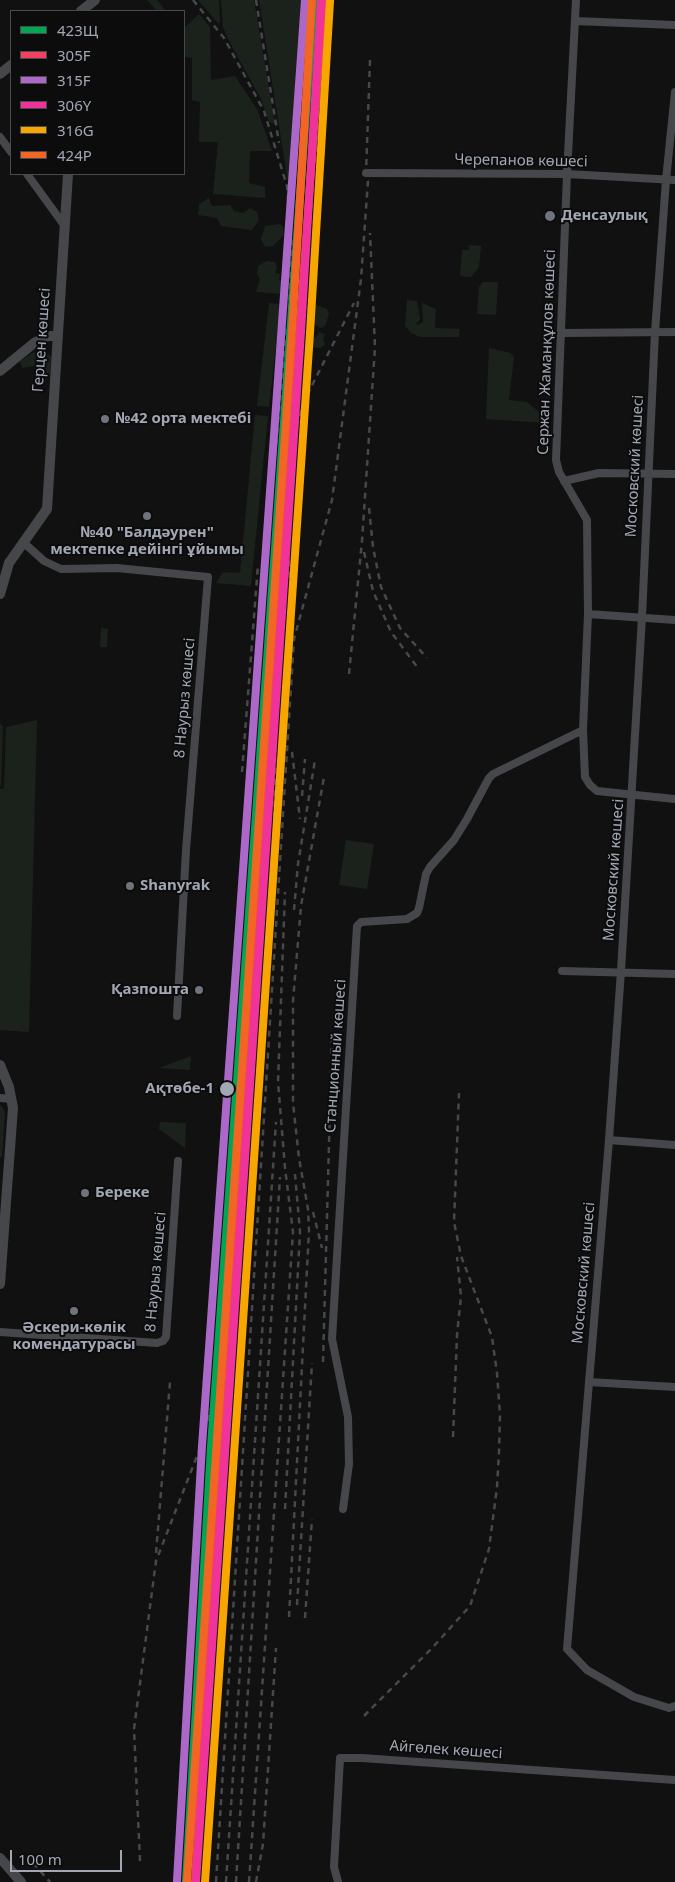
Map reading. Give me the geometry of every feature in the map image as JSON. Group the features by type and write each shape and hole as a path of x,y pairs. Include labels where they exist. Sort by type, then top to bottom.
{"street":[{"path":"81,10 94,0"},
{"name":"Сержан Жаманқұлов көшесі","path":"576,0 566,174 562,333 556,460 564,481 587,520 588,614 582,730 585,776 590,786 597,792 632,796"},
{"path":"575,21 675,24"},
{"path":"0,74 10,66"},
{"name":"Московский көшесі","path":"673,1709 634,1697 587,1670 567,1648 621,971 642,617 656,332 666,180 675,92"},
{"path":"0,136 10,151"},
{"name":"Черепанов көшесі","path":"366,173 566,174 675,180"},
{"path":"28,175 64,226"},
{"name":"Герцен көшесі","path":"23,542 47,509 68,175"},
{"path":"562,333 675,332"},
{"path":"0,371 34,343 48,336 57,336"},
{"path":"564,481 599,473 675,474"},
{"path":"0,594 9,563 23,542"},
{"name":"8 Наурыз көшесі","path":"23,542 44,561 61,569 117,568 208,577 186,850 177,1016"},
{"path":"588,614 675,620"},
{"name":"Станционный көшесі","path":"343,1509 349,1464 348,1417 332,1339 357,926 361,922 407,918 416,913 419,908 426,874 454,840 489,778 493,774 582,730"},
{"path":"632,796 675,799"},
{"path":"562,970 675,974"},
{"path":"0,1284 13,1115 12,1099 1,1070"},
{"path":"0,1098 12,1099"},
{"path":"609,1140 675,1145"},
{"name":"8 Наурыз көшесі","path":"0,1332 157,1343 163,1341 166,1337 178,1161"},
{"path":"589,1382 675,1387"},
{"name":"Айгөлек көшесі","path":"338,1882 334,1867 340,1758 675,1780"},
{"path":"0,1858 21,1882"}],"shaded area":[{"path":"147,0 157,0 165,10 156,10"},
{"path":"198,0 219,0 220,23 218,23"},
{"path":"221,0 254,0 275,124 269,122 261,99 228,39 223,27"},
{"path":"259,0 307,0 294,182 291,185 288,183"},
{"path":"199,14 210,27 211,80 235,76 257,109 272,151 250,151 249,183 265,187 265,198 213,194 218,142 199,142 200,102 192,100 192,58 185,55 185,27"},
{"path":"209,198 212,206 230,205 234,211 243,213 250,208 257,212 259,220 252,230 221,226 217,218 198,215 199,204"},
{"path":"279,224 283,226 284,235 273,246 265,247 261,239 265,226"},
{"path":"469,245 481,246 479,267 471,277 460,276 462,250 469,250"},
{"path":"267,261 275,262 277,267 275,273 280,274 279,280 284,282 284,294 256,292 260,279 257,274 258,266"},
{"path":"483,282 498,282 496,315 477,314 479,287"},
{"path":"407,300 417,301 420,320 416,323 417,325 423,322 422,303 436,309 435,328 460,329 459,337 420,337 411,333 405,326"},
{"path":"269,303 281,304 269,407 257,406"},
{"path":"311,303 327,309 329,314 325,326 320,328 307,318 308,312 305,307"},
{"path":"319,332 325,334 323,339 325,345 320,348 309,347 309,340 316,337"},
{"path":"489,348 511,353 514,357 509,400 527,402 544,416 544,423 486,419"},
{"path":"34,352 46,352 51,357 50,377 42,377 34,366 22,368 20,361"},
{"path":"255,415 268,416 251,586 216,583 223,572 240,573"},
{"path":"101,628 108,629 107,647 100,647"},
{"path":"37,720 29,1032 0,1030 0,789 4,789 6,727"},
{"path":"0,723 3,727 1,786 0,786"},
{"path":"346,840 374,844 367,889 339,885"},
{"path":"191,1056 190,1070 159,1068"},
{"path":"0,1104 5,1112 2,1157 0,1157"},
{"path":"160,1122 186,1123 185,1148 159,1129"}],"railway":[{"path":"193,0 224,38 264,111 287,186 292,250 289,306 291,336"},
{"path":"256,0 279,143"},
{"path":"305,250 317,141 325,31 331,0"},
{"path":"216,1882 294,639 332,500 361,279 368,181 366,173 370,60"},
{"path":"349,674 362,541 375,347 370,233"},
{"path":"294,437 304,401 354,303"},
{"path":"264,576 287,326"},
{"path":"280,473 287,533 293,629"},
{"path":"369,508 373,547 381,587 400,628 427,658"},
{"path":"364,552 373,591 391,632 418,668"},
{"path":"242,772 258,565"},
{"path":"274,840 276,702"},
{"path":"292,752 300,819"},
{"path":"302,796 305,759"},
{"path":"294,910 298,864 315,760"},
{"path":"289,1617 309,1230 308,1209 299,1158 293,1103 293,1001 301,906 324,777"},
{"path":"249,1882 293,1232 285,1168 278,1082 285,892"},
{"path":"207,1882 268,927"},
{"path":"323,1362 332,1035"},
{"path":"364,1716 433,1647 470,1606 489,1549 497,1487 500,1415 492,1337 461,1256 454,1222 459,1093"},
{"path":"226,1882 276,1122"},
{"path":"285,1509 300,1232 295,1174"},
{"path":"236,1882 280,1177"},
{"path":"313,1212 322,1248"},
{"path":"453,1437 457,1335 461,1296 457,1257"},
{"path":"297,1605 312,1363"},
{"path":"156,1553 170,1382"},
{"path":"140,1861 134,1729 156,1561 199,1451 214,1398"},
{"path":"214,1411 216,1586"},
{"path":"305,1618 312,1519"},
{"path":"256,1882 263,1844 276,1648"},
{"path":"33,1863 50,1882"}],"transit line":[{"name":"315F","path":"177,1881 202,1446 305,0"},
{"name":"424Р","path":"187,1881 292,331 312,0"},
{"name":"423Щ","path":"186,1882 211,1447 314,0"},
{"name":"306Y","path":"196,1882 301,332 321,0"},
{"name":"305F","path":"195,1882 220,1448 323,1"},
{"name":"316G","path":"205,1882 310,333 330,1"}],"place":[{"name":"Денсаулық","path":"550,216"},
{"name":"№42 орта мектебі","path":"105,419"},
{"name":"№40 \"Балдәурен\" мектепке дейінгі ұйымы","path":"147,516"},
{"name":"Shanyrak","path":"130,886"},
{"name":"Қазпошта","path":"199,990"},
{"name":"Ақтөбе-1","path":"227,1089"},
{"name":"Береке","path":"85,1193"},
{"name":"Әскери-көлік комендатурасы","path":"74,1311"}]}
